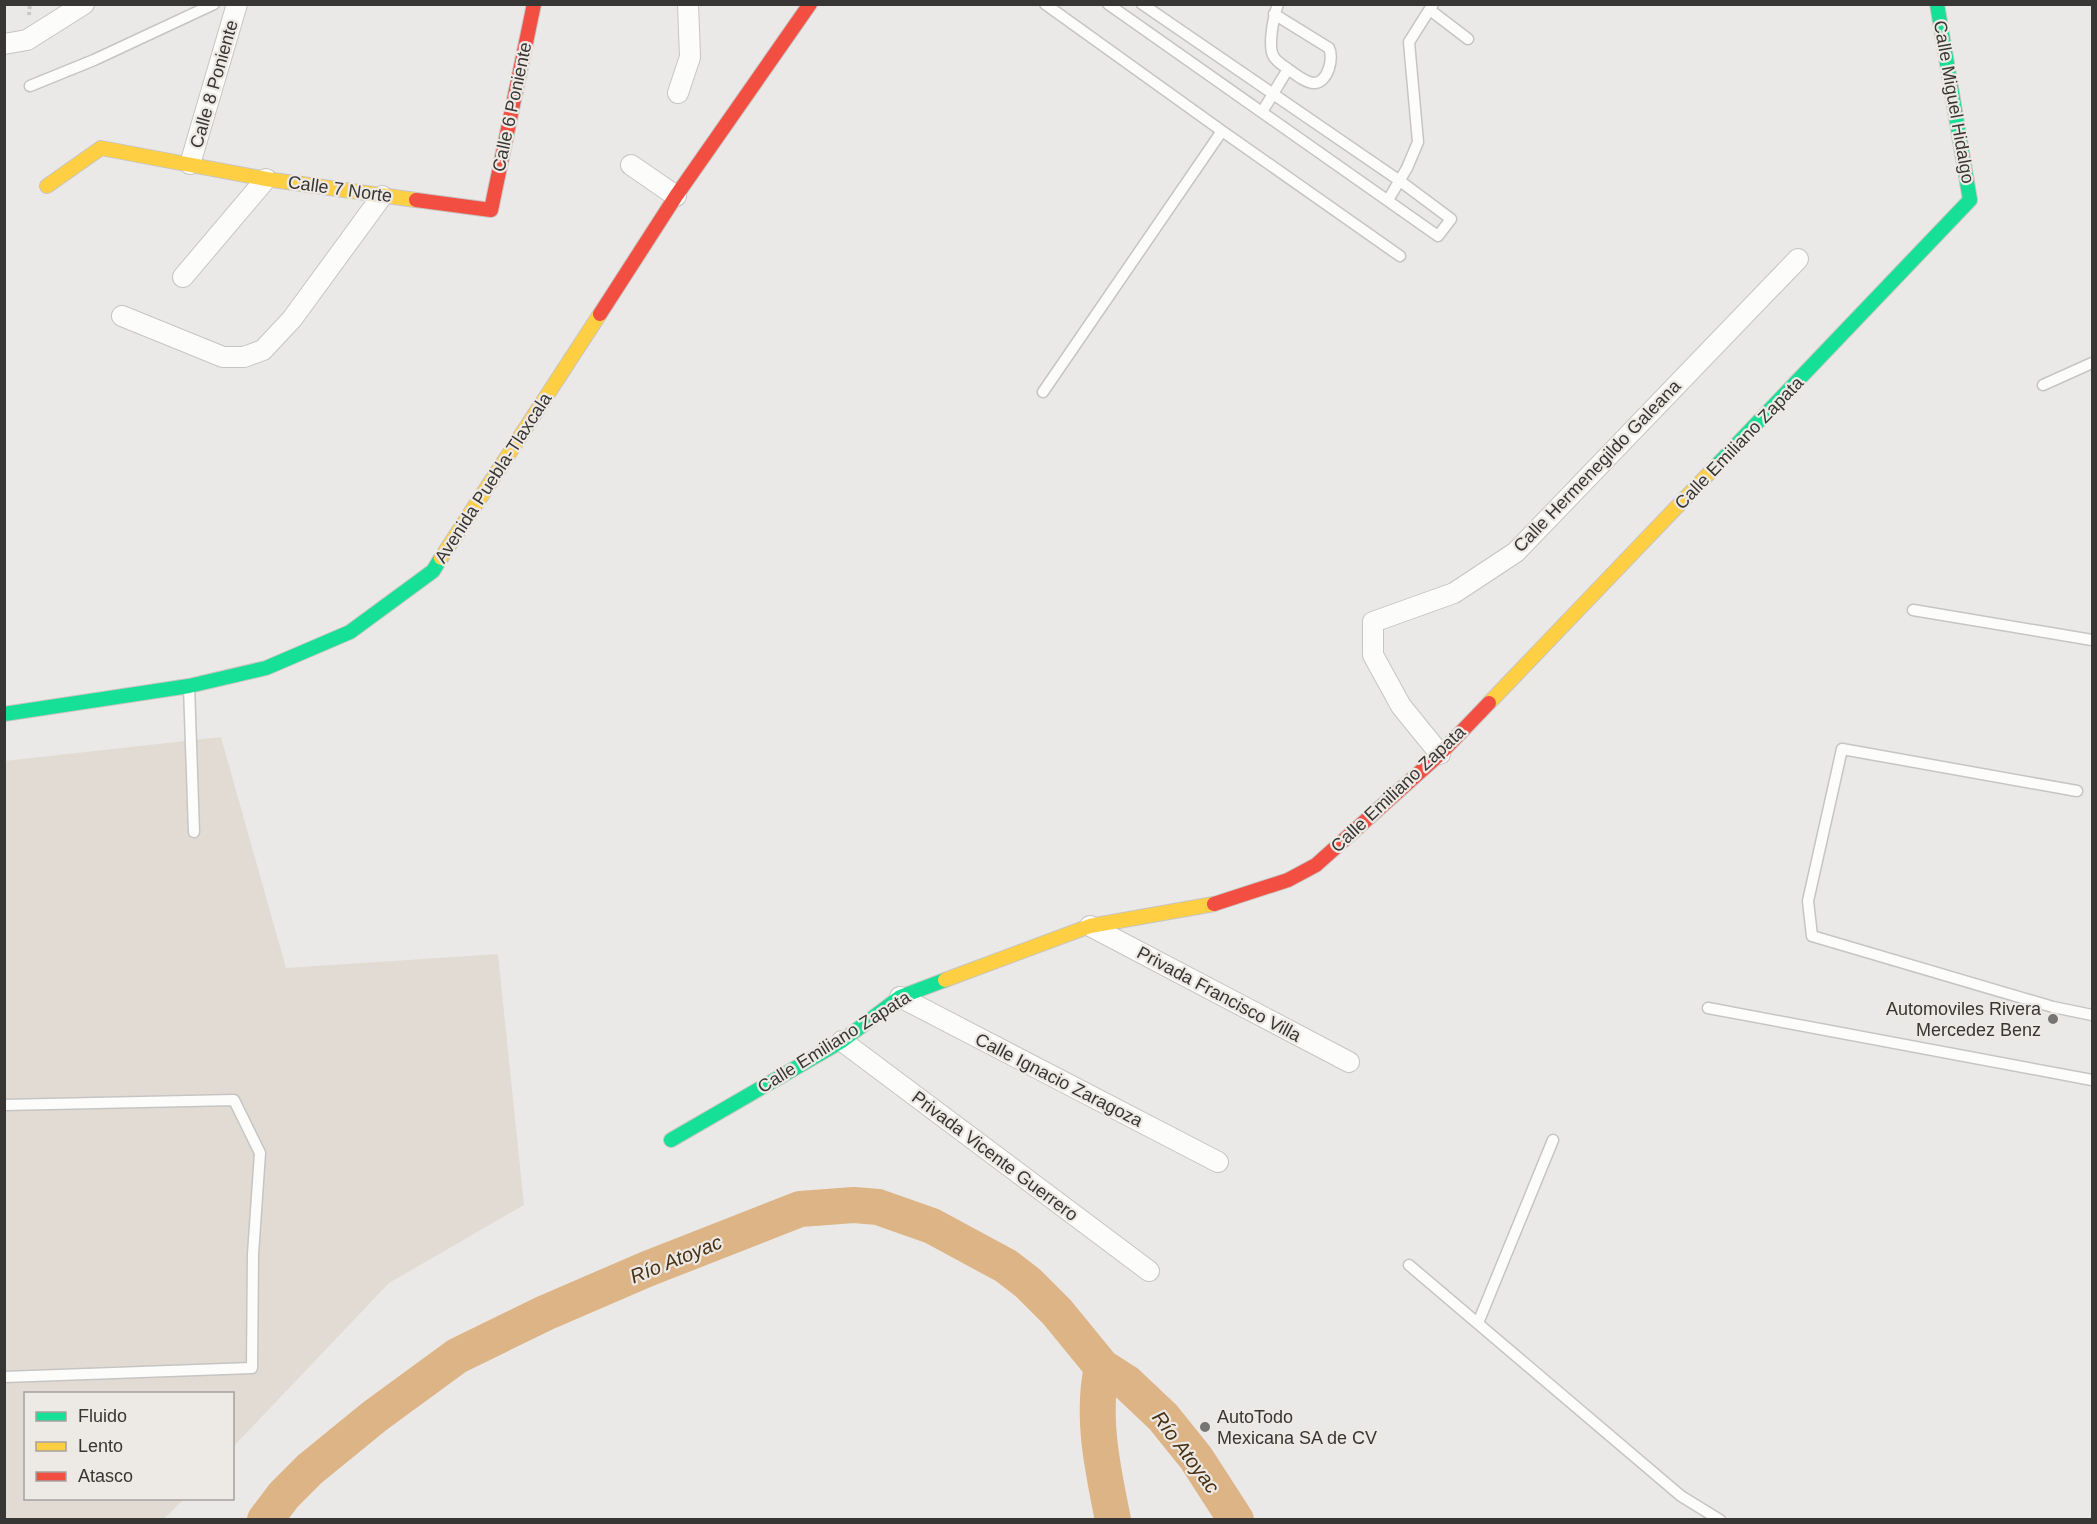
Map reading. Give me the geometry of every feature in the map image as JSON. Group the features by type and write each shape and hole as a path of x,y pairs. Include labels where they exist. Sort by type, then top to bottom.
{"street":[{"path":"4,44 27,40 84,4"},
{"name":"Calle 8 Poniente","path":"190,164 237,4"},
{"name":"Calle 6 Poniente","path":"490,210 534,4"},
{"path":"678,93 690,57 688,4"},
{"name":"Avenida Puebla-Tlaxcala","path":"4,714 189,686 266,668 350,632 433,571 676,196 810,4"},
{"name":"Calle Miguel Hidalgo","path":"1938,4 1970,200"},
{"name":"Calle 7 Norte","path":"46,186 102,148 266,179 490,210"},
{"path":"631,165 676,196"},
{"path":"183,277 266,179"},
{"path":"122,316 223,357 244,357 263,350 292,319 382,196"},
{"name":"Calle Emiliano Zapata","path":"671,1140 842,1041 900,997 1090,926 1222,902 1288,880 1316,865 1440,754 1970,200"},
{"name":"Calle Hermenegildo Galeana","path":"1440,754 1401,706 1373,655 1373,622 1454,593 1516,552 1798,259"},
{"name":"Privada Francisco Villa","path":"1090,926 1349,1062"},
{"name":"Calle Ignacio Zaragoza","path":"900,997 1218,1162"},
{"name":"Privada Vicente Guerrero","path":"842,1041 1149,1270"}],"lane":[{"path":"30,86 94,60 214,4"},
{"path":"1046,4 1400,256"},
{"path":"1108,4 1438,236 1451,219 1400,181 1142,4"},
{"path":"1389,200 1418,142 1409,42 1431,7 1468,39"},
{"path":"1276,9 1329,48 1332,54 1332,61 1319,82 1311,83 1288,69 1273,56 1271,47 1276,9"},
{"path":"1262,112 1288,69"},
{"path":"1043,392 1222,131"},
{"path":"2043,385 2092,363"},
{"path":"1913,610 2092,640"},
{"path":"189,686 194,832"},
{"path":"2077,791 1842,748 1808,901 1812,936 2053,1007 2092,1015"},
{"path":"1708,1008 2092,1080"},
{"path":"4,1105 234,1100 260,1153 253,1254 252,1368 4,1377"},
{"path":"1478,1323 1553,1140"},
{"path":"1409,1264 1680,1496 1720,1520"}],"shaded area":[{"path":"221,737 286,968 498,954 524,1205 389,1283 234,1446 234,1392 24,1392 24,1500 183,1500 164,1519 5,1519 4,761"}],"waterway":[{"name":"Río Atoyac","path":"265,1520 284,1495 310,1469 375,1416 457,1356 545,1313 647,1269 800,1209 854,1205 878,1207 932,1226 1006,1266 1028,1283 1057,1312 1102,1367 1127,1383 1163,1417 1196,1458 1236,1520"},
{"name":"Río Atoyac","path":"1102,1367 1098,1425 1102,1463 1113,1520"}],"traffic: fast":[{"path":"1716,466 1970,200 1937,4"},
{"path":"4,714 189,686 266,668 350,632 433,571 441,558"},
{"path":"671,1140 842,1041 900,997 945,980"}],"traffic: slow":[{"path":"47,186 101,148 266,179 416,200"},
{"path":"441,558 600,314"},
{"path":"1489,703 1716,466"},
{"path":"945,980 1090,926 1214,904"}],"traffic: jam":[{"path":"416,200 491,210 534,4"},
{"path":"600,314 676,196 810,4"},
{"path":"1214,904 1288,880 1316,865 1440,754 1489,703"}],"place":[{"name":"Automoviles Rivera Mercedez Benz","path":"2053,1019"},
{"name":"AutoTodo Mexicana SA de CV","path":"1205,1427"}]}
